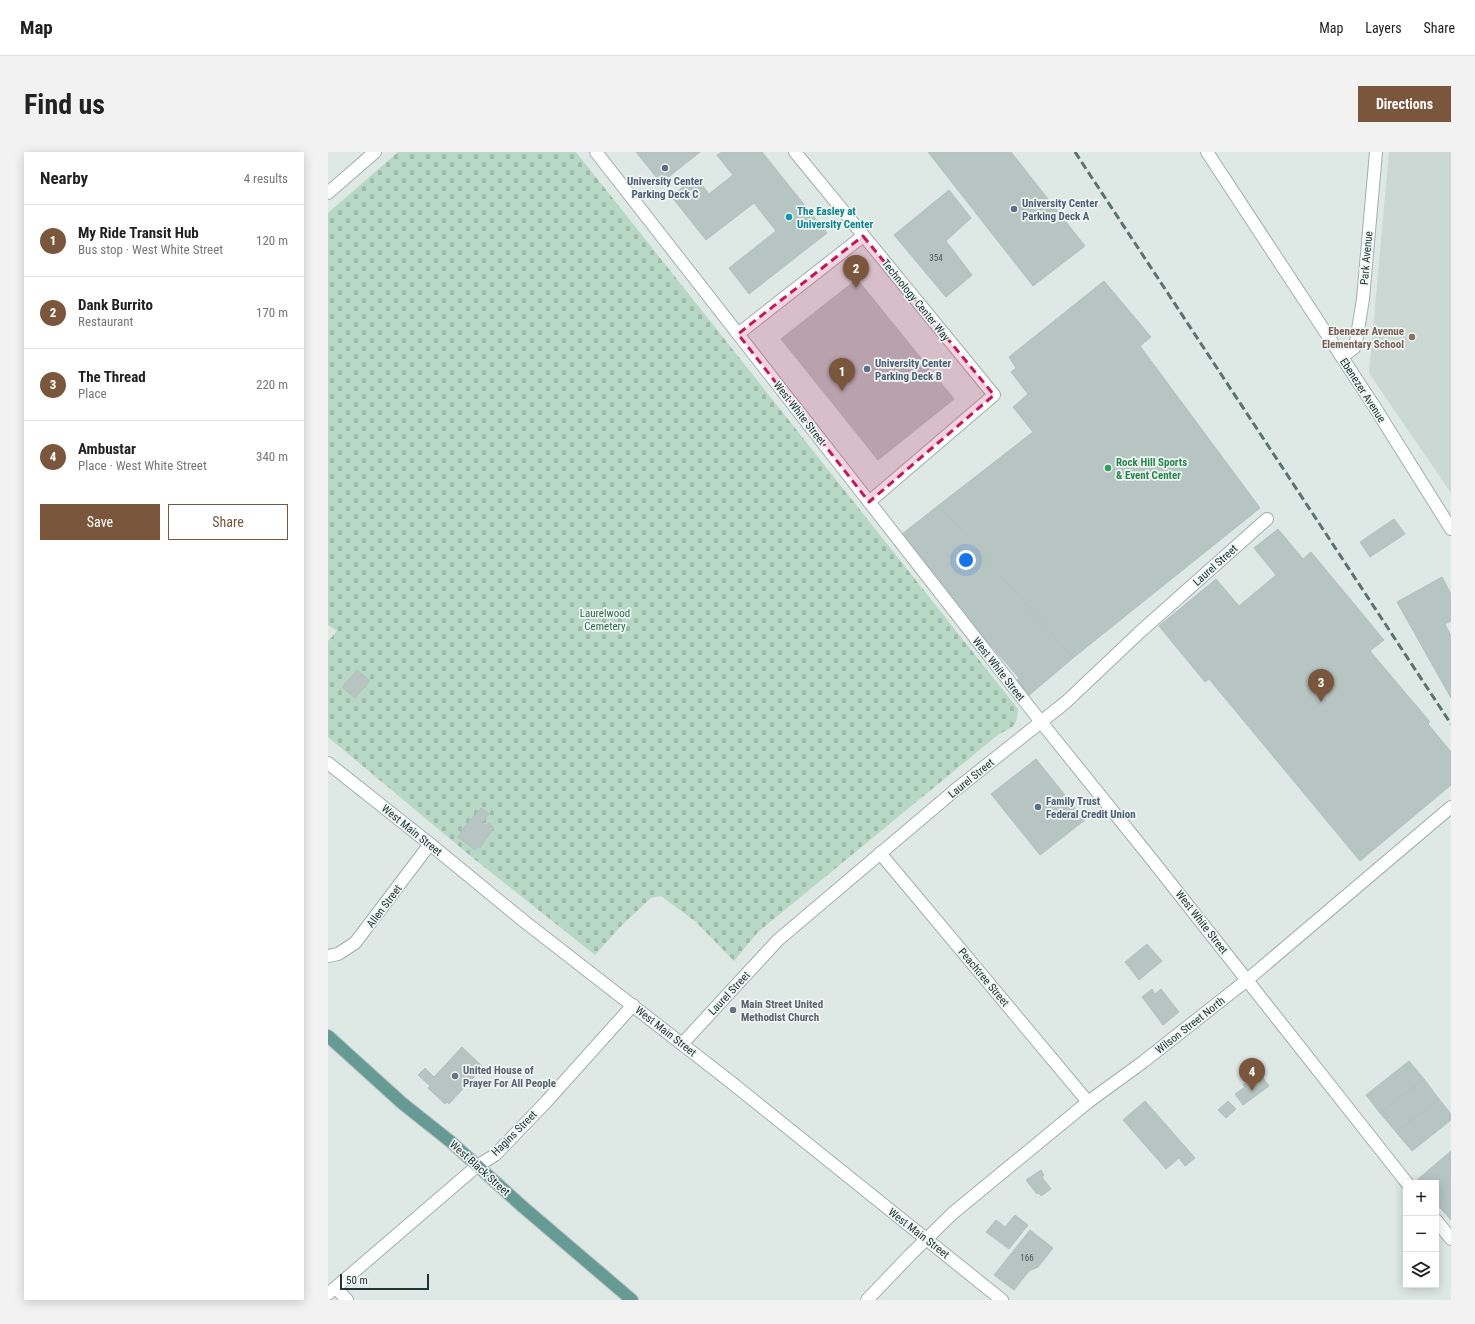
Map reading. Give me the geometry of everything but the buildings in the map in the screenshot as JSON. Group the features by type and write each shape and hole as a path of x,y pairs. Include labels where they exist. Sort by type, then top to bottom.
{"main road":[{"name":"West Black Street","path":"328,1036 390,1092 451,1142 523,1207 632,1300"}],"street":[{"path":"328,193 375,152"},
{"name":"West White Street","path":"596,152 1041,722 1405,1180"},
{"name":"Technology Center Way","path":"795,152 994,395 869,502"},
{"name":"Ebenezer Avenue","path":"1207,152 1342,357 1451,529"},
{"name":"Park Avenue","path":"1342,357 1354,348 1356,342 1363,299 1376,152"},
{"path":"738,334 863,236"},
{"name":"Laurel Street","path":"682,1044 778,940 954,791 1066,702 1141,631 1266,518"},
{"name":"West Main Street","path":"328,763 525,922 682,1044 1002,1300"},
{"name":"Wilson Street North","path":"867,1300 953,1213 1088,1102 1143,1062 1247,980 1451,807"},
{"name":"Allen Street","path":"328,956 338,954 355,943 430,844"},
{"name":"Peachtree Street","path":"880,853 1088,1102"},
{"name":"Hagins Street","path":"332,1291 477,1166 495,1155 546,1102 632,1006"},
{"path":"1439,1224 1451,1239"},
{"path":"332,1291 347,1300"}],"highlighted area":[{"path":"863,236 994,395 869,502 738,334"}],"shaded area":[{"name":"Ebenezer Avenue Elementary School","path":"1389,152 1451,152 1451,493 1369,373"}],"green space":[{"name":"Laurelwood Cemetery","path":"398,152 576,152 1018,709 1016,723 1014,725 1008,730 999,734 758,932 734,961 696,922 661,896 651,898 622,925 595,955 473,858 328,737 328,641 337,631 328,625 328,213"}],"railway":[{"path":"1075,152 1451,724"}],"place":[{"name":"University Center Parking Deck C","path":"665,168"},
{"name":"University Center Parking Deck A","path":"1014,209"},
{"name":"The Easley at University Center","path":"789,217"},
{"name":"Dank Burrito","path":"856,288"},
{"name":"Ebenezer Avenue Elementary School","path":"1412,337"},
{"name":"University Center Parking Deck B","path":"867,369"},
{"name":"My Ride Transit Hub","path":"842,391"},
{"name":"Rock Hill Sports & Event Center","path":"1108,468"},
{"name":"The Thread","path":"1321,702"},
{"name":"Family Trust Federal Credit Union","path":"1038,807"},
{"name":"Main Street United Methodist Church","path":"733,1010"},
{"name":"United House of Prayer For All People","path":"455,1076"},
{"name":"Ambustar","path":"1252,1091"}]}
